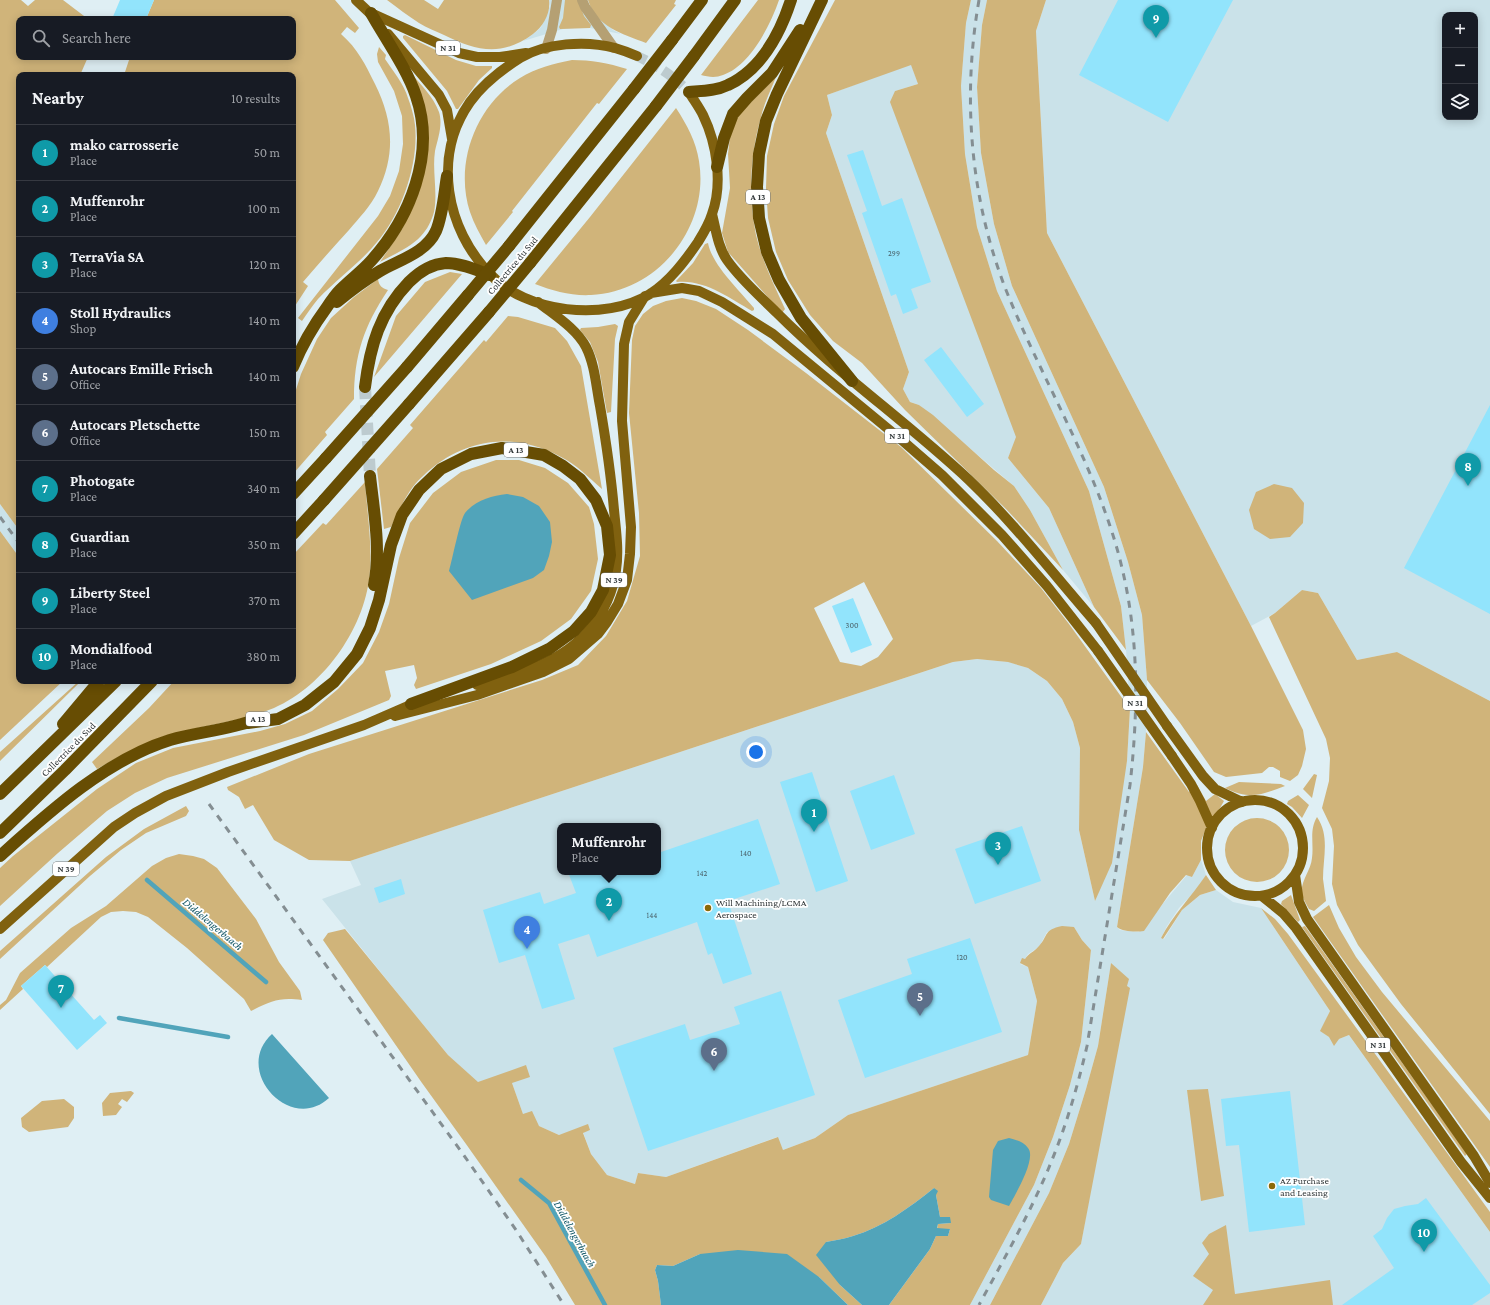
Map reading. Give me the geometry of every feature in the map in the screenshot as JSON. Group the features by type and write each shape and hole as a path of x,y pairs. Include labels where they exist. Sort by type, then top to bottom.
{"highway":[{"name":"Collectrice du Sud","path":"296,491 407,367 509,246 634,89 702,0"},
{"name":"Collectrice du Sud","path":"296,531 409,404 530,263 656,106 735,0"},
{"path":"689,92 727,86 744,76 758,63 773,44 784,22 791,0"},
{"path":"717,166 724,138 733,114 772,73 819,0"},
{"name":"A 13","path":"822,0 777,94 766,121 759,154 757,187 759,218 767,252 779,280 801,318 852,381"},
{"path":"296,360 314,324 339,291 370,262 398,227 410,203 418,175 422,152 423,125 416,96 405,73 371,13"},
{"path":"314,324 343,296 378,272 414,254 427,244 435,232 440,218 447,176"},
{"path":"365,387 368,363 384,313 400,291 417,274 434,265 445,263 458,264 490,275"},
{"name":"A 13","path":"0,856 48,813 92,780 134,755 169,740 248,723 278,719 305,705 334,682 356,654 370,628 379,600 391,545 402,515 419,490 441,469 471,454 502,448 544,455 563,466 580,479 596,500 607,526 610,555 603,590 591,612 574,631 549,649 512,667 411,704"},
{"name":"A 13","path":"248,723 276,713 304,698 345,659 361,632 371,601 377,571 377,544 370,476"},
{"path":"18,776 96,684"},
{"name":"Collectrice du Sud","path":"0,794 113,684"},
{"name":"Collectrice du Sud","path":"0,833 149,684"}],"main road":[{"name":"N 31","path":"356,0 371,13 439,95 447,110 452,140"},
{"name":"N 31","path":"371,13 458,53 477,57 500,57 562,45 588,44 614,48 637,56"},
{"name":"N 31","path":"531,52 499,72 483,85 459,120 452,140 447,176 455,219 464,239 490,275 512,290 538,302 564,309 592,311 619,306 648,295 682,288 699,291 722,302 773,334 942,475 1002,535 1046,586 1098,651 1191,784 1212,828"},
{"name":"N 31","path":"648,295 670,277 687,258 701,237 712,214 717,191 717,166 712,140 703,115 689,92"},
{"name":"N 31","path":"712,214 718,243 727,259 746,282 796,332 852,381 933,447 1012,525 1096,622 1203,776 1215,789 1242,802"},
{"name":"N 39","path":"364,724 478,695 543,672 569,659 598,634 607,622 618,604 627,580 629,560 631,527 622,421 624,344 630,322 648,295"},
{"name":"N 39","path":"0,929 114,827 135,813 166,796 208,779 364,724 411,704 514,674 546,663 568,650 589,631 610,595 616,572 618,552 610,462 592,364 586,346 564,322 538,302"},
{"path":"1256,801 1269,803 1284,810 1294,821 1301,836 1303,849 1301,863 1295,875 1280,889 1262,896 1249,896 1236,892 1224,885 1216,875 1210,863 1208,840 1212,828 1220,817 1230,808 1242,802 1256,801"},
{"name":"N 31","path":"1295,875 1299,902 1307,919 1474,1156 1490,1183"},
{"name":"N 31","path":"1262,896 1283,913 1296,928 1461,1162 1490,1198"}],"street":[{"path":"546,49 552,30 557,0"},
{"path":"582,0 585,7 614,48"}],"shaded area":[{"path":"0,0 21,0 28,6 35,0 63,0 84,16 16,16 16,60 87,60 81,72 16,72 16,526 0,504"},
{"path":"154,0 335,0 359,28 355,33 347,27 341,34 361,57 381,97 389,124 390,150 388,164 384,177 372,202 365,212 303,282 308,286 296,304 296,72 125,72 129,60 296,60 296,16 147,16"},
{"path":"387,0 424,0 438,9 444,0 549,0 549,10 546,19 540,28 533,34 511,46 500,49 489,49 467,45 425,26 411,18"},
{"path":"549,0 588,0 589,5 613,30 621,34 590,28 575,28 563,29 523,41 541,27 550,6"},
{"path":"565,0 578,0 584,16 591,25 590,28 560,29 559,27 563,18"},
{"path":"588,0 676,0 674,4 676,5 646,43 620,33 604,23 597,17"},
{"path":"758,0 779,0 758,44 742,63 733,70 718,77 701,75"},
{"path":"835,0 971,0 966,23 961,86 965,154 977,227 997,291 1089,491 1121,606 1126,650 1094,607 1049,508 1008,458 1016,437 890,102 895,91 918,84 911,65 827,95 832,115 826,133 909,372 903,389 910,402 919,405 933,415 1014,486 1030,510 1063,570 1006,509 905,410 862,363 833,341 810,315 788,280 776,252 768,218 766,188 767,156 774,124 784,96"},
{"path":"971,0 987,0 982,25 977,87 981,153 994,224 1012,286 1104,487 1128,562 1142,615 1147,680 1146,732 1143,767 1117,927 1120,930 1139,932 1187,875 1192,877 1201,860 1206,875 1196,890 1179,908 1161,938 1164,939 1182,910 1200,895 1216,890 1233,902 1261,908 1330,1011 1321,1031 1329,1037 1339,1039 1349,1035 1490,1232 1490,1305 1041,1305 1063,1263 1081,1244 1127,987 1111,963 1098,1046 1069,1144 1049,1193 990,1305 970,1305 1034,1185 1053,1137 1070,1085 1081,1042 1091,950 1082,940 1074,927 1047,932 1039,947 1028,954 1020,964 1028,967 1037,1001 1028,1055 848,1115 815,1138 783,1150 777,1137 666,1177 638,1173 635,1184 607,1175 591,1154 583,1132 590,1130 559,1135 539,1126 523,1114 512,1083 478,1083 448,1055 322,899 361,885 350,861 953,662 977,659 1009,662 1028,668 1047,681 1062,699 1073,722 1080,748 1079,830 1095,901 1127,761 1130,709 1121,606 1089,491 997,291 977,227 965,154 961,86 966,23"},
{"path":"987,0 1046,0 1036,31 1047,233 1251,626 1303,730 1306,749 1302,766 1298,775 1290,781 1280,777 1280,771 1273,767 1269,767 1262,773 1226,777 1214,772 1180,723 1147,680 1142,615 1128,562 1104,487 1012,286 994,224 981,153 977,87 982,25"},
{"path":"1046,0 1490,0 1490,701 1397,652 1357,660 1318,593 1302,590 1275,613 1251,626 1047,233 1036,31"},
{"path":"405,35 456,60 476,66 492,66 492,68 479,80 458,109 456,109 447,91 403,38"},
{"path":"379,47 386,55 385,59 404,88 415,125 416,140 407,187 394,217 377,242 318,299 302,321 298,318 378,216 390,196 399,171 403,144 402,116 394,91 378,62 377,54"},
{"path":"572,60 600,62 627,69 599,104 597,103 486,245 470,212 466,193 465,174 467,155 472,137 491,103 520,78 538,69"},
{"path":"911,64 918,84 895,91 1017,437 1008,458 1049,508 1094,607 1063,570 1030,510 1014,486 919,405 910,402 903,389 909,372 826,133 832,115 827,95"},
{"path":"410,72 430,96 439,112 440,117 440,132 434,159 434,212 431,222 417,240 380,262 402,229 414,205 423,177"},
{"path":"776,77 764,107 757,131 752,161 751,191 753,220 756,235 765,264 785,309 782,313 728,252 722,233 730,188 728,154 730,137 737,118"},
{"path":"676,108 696,147 699,161 700,186 696,209 687,232 674,252 658,269 638,282 615,291 591,295 576,295 555,291 535,284 590,217"},
{"path":"708,243 715,260 721,269 754,308 754,310 752,311 726,295 707,286 697,283 676,281 693,263 705,244"},
{"path":"450,272 462,274 374,377 396,316 425,282"},
{"path":"378,279 381,286 388,290 373,316 362,342 356,368 354,399 325,432 327,435 296,471 296,390 301,374 317,339 331,318 354,297"},
{"path":"682,298 696,301 716,309 748,330 806,373 901,447 997,541 1041,588 1069,624 1130,709 1127,761 1112,863 1095,901 1079,830 1080,748 1073,722 1062,699 1047,681 1028,668 1008,662 977,659 953,662 350,861 309,860 274,840 253,805 245,809 239,797 228,790 227,787 309,754 542,680 578,665 606,636 627,601 640,556 639,513 629,413 632,340 635,326 643,314 653,306 666,301","holes":["864,582 893,639 878,657 861,666 840,662 814,608"]},
{"path":"508,316 518,317 555,328 567,341 581,366 602,489 572,463 543,449 525,444 489,442 472,446 455,453 438,463 413,487 391,527 384,529 377,469 413,428 410,425 484,340 486,342"},
{"path":"615,324 618,326 615,339 611,412 607,413 598,362 590,342 580,330 581,328"},
{"path":"496,460 519,460 545,468 568,483 589,507 594,524 598,559 591,591 571,619 541,641 491,664 416,689 414,685 417,678 414,665 385,671 391,696 389,700 304,735 167,778 135,793 107,811 0,906 0,868 97,789 136,763 173,748 260,731 285,724 312,711 338,689 363,663 379,632 389,604 399,558 410,523 433,493 461,472"},
{"path":"365,482 370,548 370,570 367,591 361,612 352,632 326,669 310,685 293,698 274,708 248,717 159,738 97,769 92,762 149,708 171,684 296,684 296,552 323,523 326,525"},
{"path":"1274,484 1292,488 1304,503 1303,523 1290,537 1270,539 1254,529 1249,510 1256,492"},
{"path":"0,504 16,526 16,553 0,531"},
{"path":"0,531 16,553 16,684 60,684 0,740"},
{"path":"1302,590 1318,593 1357,660 1397,652 1490,701 1490,1114 1401,1004 1358,945 1337,905 1332,884 1334,846 1332,829 1322,808 1329,781 1330,758 1326,739 1269,617"},
{"path":"76,684 78,684 0,761 0,752"},
{"path":"1146,732 1189,792 1197,785 1206,801 1215,794 1224,801 1208,823 1201,841 1201,860 1192,877 1186,875 1170,893 1144,931 1137,932 1123,930 1117,927 1143,767"},
{"path":"1314,774 1317,775 1312,798 1303,789"},
{"path":"1239,782 1281,784 1285,786 1255,795 1242,794 1225,788"},
{"path":"1298,795 1309,805 1302,818 1292,807 1287,804 1288,801"},
{"path":"186,806 189,811 186,816 146,833 121,850 90,876 0,959 0,951 106,857 144,829"},
{"path":"1317,817 1321,824 1325,839 1323,879 1326,901 1314,911 1309,909 1304,900 1302,889 1311,863 1312,832"},
{"path":"1251,818 1263,818 1280,827 1287,838 1289,850 1287,862 1280,873 1263,882 1251,882 1239,877 1230,868 1225,856 1225,844 1230,832 1239,823"},
{"path":"179,854 204,859 217,868 256,919 279,962 300,991 302,1000 287,999 275,1001 251,1011 244,999 187,948 148,917 136,912 123,911 111,912 101,917 47,967 45,965 21,986 23,989 0,1010 0,1005 6,1000 20,973 71,928 106,906 152,866 166,858"},
{"path":"1206,875 1216,890 1200,895 1182,910 1163,939 1161,938 1171,922"},
{"path":"1291,895 1300,920 1298,922 1281,904 1282,901"},
{"path":"1329,905 1339,928 1356,957 1382,992 1490,1121 1490,1167 1313,917"},
{"path":"1261,908 1275,919 1288,934 1490,1212 1490,1232 1349,1035 1339,1039 1334,1046 1329,1037 1320,1031 1330,1011"},
{"path":"1062,926 1074,927 1082,940 1091,950 1081,1042 1070,1085 1053,1137 1034,1185 970,1305 889,1305 930,1249 936,1236 948,1236 950,1229 937,1229 938,1224 951,1223 940,1217 934,1188 905,1210 875,1228 850,1237 826,1242 840,1285 862,1305 848,1305 819,1277 700,1254 673,1266 657,1265 655,1270 661,1305 575,1305 546,1257 422,1083 323,940 328,933 345,929 448,1055 478,1082 526,1065 530,1077 512,1083 523,1114 532,1111 539,1126 559,1135 588,1124 590,1130 583,1133 591,1154 607,1175 635,1184 638,1173 666,1177 778,1137 783,1150 815,1138 848,1115 1028,1055 1037,1001 1028,967 1020,963 1022,958 1025,959 1039,946 1049,931"},
{"path":"1305,926 1467,1154 1465,1156 1302,927"},
{"path":"1111,963 1129,979 1127,986 1130,988 1081,1244 1063,1263 1041,1305 990,1305 1049,1193 1069,1144 1098,1046"},
{"path":"1208,1089 1224,1196 1201,1201 1187,1090"},
{"path":"131,1091 134,1093 127,1102 122,1099 118,1104 122,1107 116,1115 103,1116 102,1103 110,1093"},
{"path":"64,1099 74,1107 74,1118 68,1127 29,1132 22,1127 21,1118 42,1101"},
{"path":"1226,1225 1235,1294 1330,1280 1333,1305 1203,1305 1213,1290 1193,1276 1209,1254 1202,1243 1209,1234"}],"water":[{"path":"507,494 523,497 539,506 550,522 552,542 549,556 544,570 533,578 472,600 449,571 463,517 469,509 479,502 490,497"},
{"path":"272,1034 329,1098 314,1107 298,1108 283,1103 271,1093 262,1080 259,1064 261,1049"},
{"path":"1009,1138 1024,1144 1028,1148 1030,1160 1024,1177 1009,1206 991,1200 989,1197 993,1150 998,1141"},
{"path":"934,1188 938,1191 936,1195 940,1217 950,1217 951,1223 938,1224 937,1228 950,1229 948,1236 936,1236 930,1249 889,1305 862,1305 840,1285 816,1255 826,1242 850,1237 875,1228 905,1210"},
{"path":"738,1250 787,1254 819,1277 848,1305 661,1305 655,1270 657,1265 673,1266 700,1254"}],"building":[{"path":"120,0 154,0 147,16 113,16"},
{"path":"1118,0 1233,0 1168,122 1079,75"},
{"path":"863,150 882,206 902,198 931,282 911,289 918,308 903,314 896,294 891,296 862,213 867,211 847,155"},
{"path":"941,347 984,404 967,417 924,360"},
{"path":"1490,405 1490,614 1404,568"},
{"path":"853,598 872,645 851,653 832,606"},
{"path":"812,772 848,881 816,892 780,782"},
{"path":"894,775 915,834 871,850 850,791"},
{"path":"758,819 780,884 728,901 752,974 723,984 712,953 708,955 697,922 597,957 589,934 558,944 575,999 542,1009 525,955 499,963 483,910 540,892 544,904 576,893 569,875 661,875 661,852"},
{"path":"1022,826 1041,881 975,904 955,849"},
{"path":"401,879 405,894 379,903 374,888"},
{"path":"970,938 1002,1032 865,1078 838,1000 912,974 907,959"},
{"path":"45,965 94,1020 100,1015 107,1023 77,1050 21,986"},
{"path":"781,991 815,1095 648,1151 613,1048 685,1024 690,1040 740,1024 734,1007"},
{"name":"AZ Purchase and Leasing","path":"1290,1091 1305,1225 1249,1232 1239,1145 1226,1146 1221,1099"},
{"path":"1426,1198 1490,1285 1490,1293 1472,1305 1342,1305 1394,1268 1373,1236 1382,1229 1387,1218 1394,1209 1418,1204"}],"waterway":[{"name":"Diddelengerbaach","path":"147,880 266,982"},
{"path":"119,1018 228,1037"},
{"name":"Diddelengerbaach","path":"521,1180 549,1203 605,1305"}],"tunnel":[{"path":"637,56 664,71 689,92"},
{"path":"365,387 370,476"}],"railway":[{"path":"979,0 971,73 971,110 977,183 984,220 1006,290 1087,466 1110,526 1120,558 1127,590 1135,654 1136,687 1130,785 1084,1061 1067,1118 1044,1179 1018,1233 979,1305"},
{"path":"0,517 16,539"},
{"path":"209,804 463,1154 516,1230 564,1305"}],"place":[{"name":"Liberty Steel","path":"1156,38"},
{"name":"Guardian","path":"1468,486"},
{"name":"mako carrosserie","path":"814,832"},
{"name":"TerraVia SA","path":"998,865"},
{"name":"Will Machining/LCMA Aerospace","path":"708,908"},
{"name":"Muffenrohr","path":"609,921"},
{"name":"Stoll Hydraulics","path":"527,949"},
{"name":"Photogate","path":"61,1008"},
{"name":"Autocars Emille Frisch","path":"920,1016"},
{"name":"Autocars Pletschette","path":"714,1071"},
{"name":"AZ Purchase and Leasing","path":"1272,1186"},
{"name":"Mondialfood","path":"1424,1252"}]}
